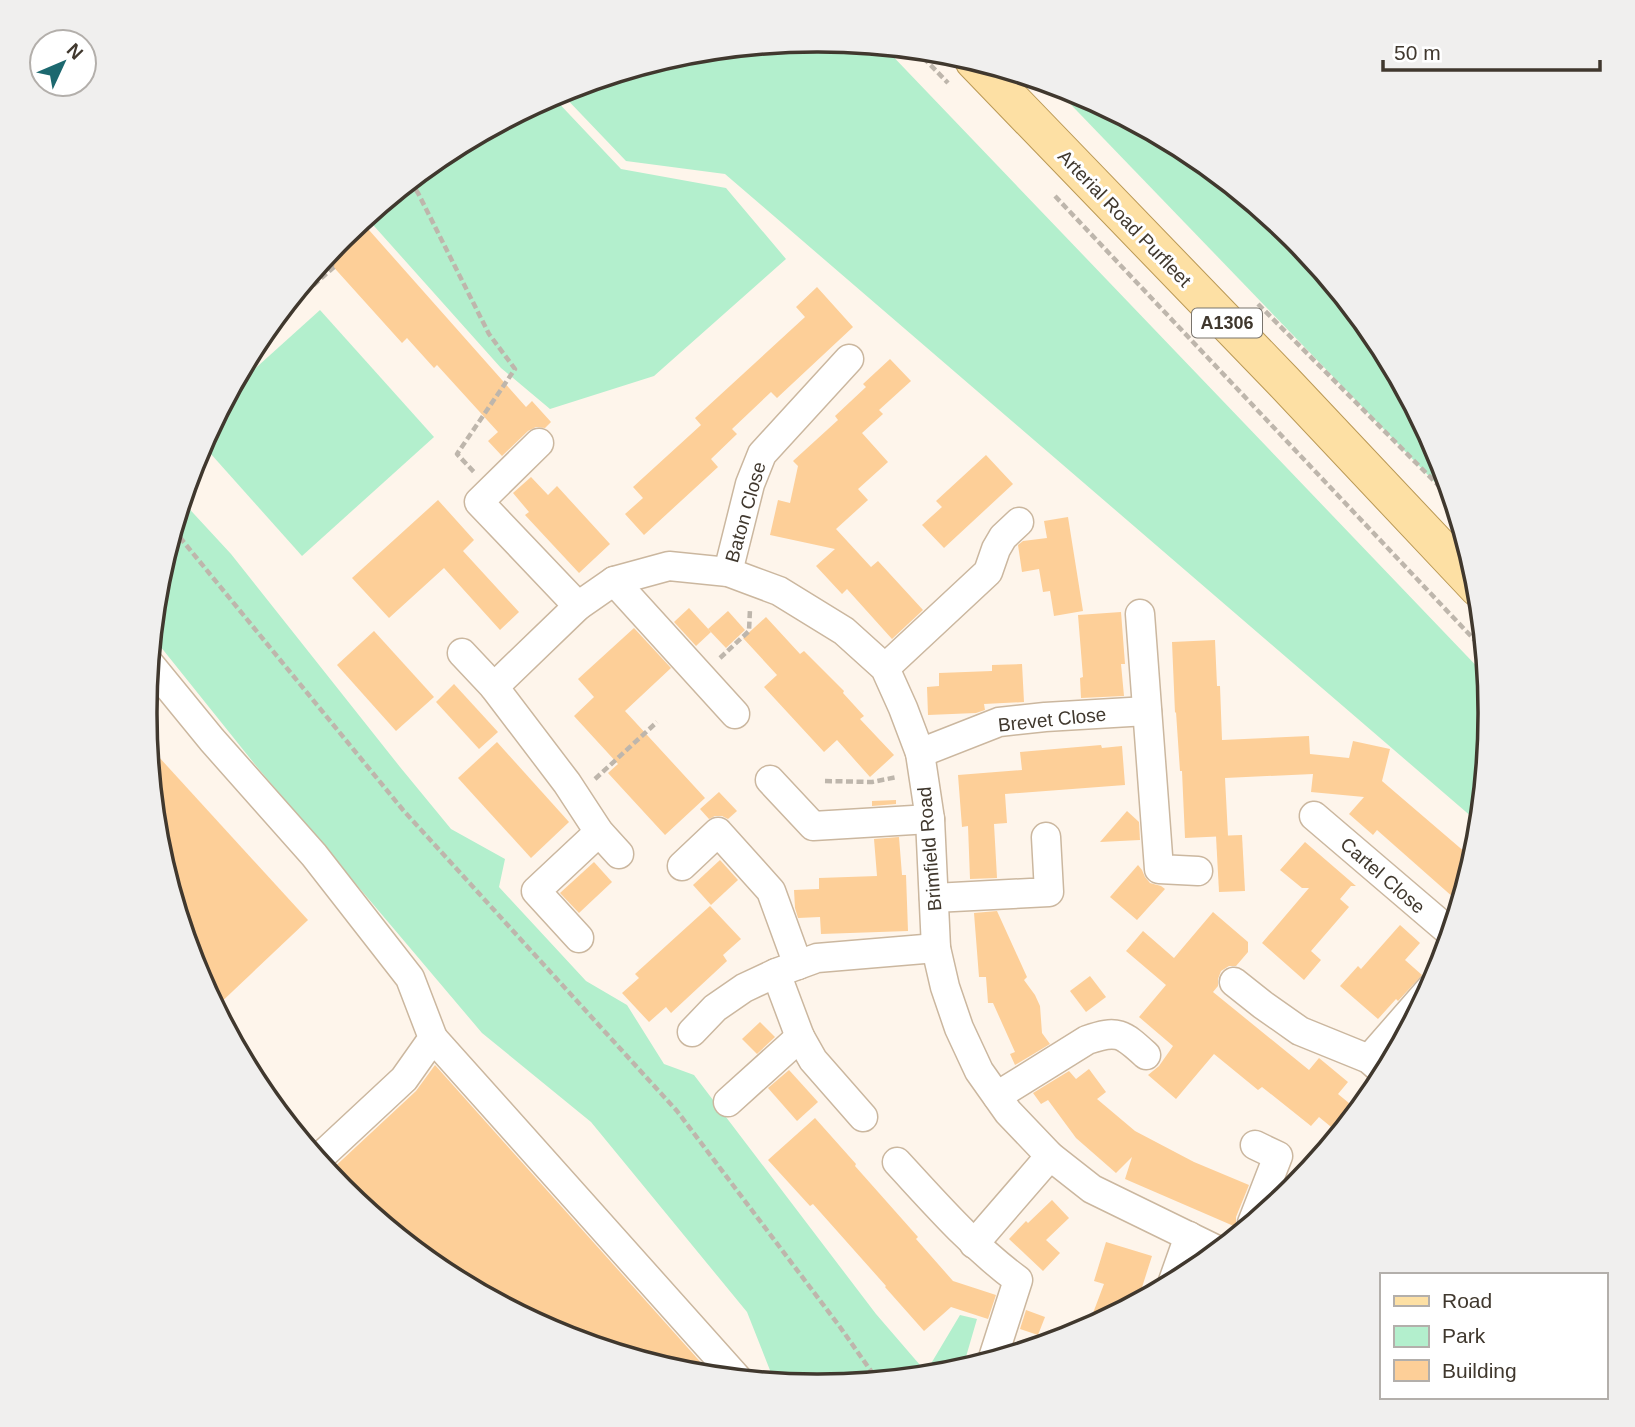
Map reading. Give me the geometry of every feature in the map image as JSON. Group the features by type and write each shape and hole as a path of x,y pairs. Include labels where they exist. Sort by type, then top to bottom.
{"main road":[{"name":"Arterial Road Purfleet","path":"964,75 1284,382 1463,572"}],"street":[{"name":"Baton Close","path":"740,576 750,484 762,454 849,359"},
{"path":"539,443 479,502 578,606"},
{"path":"884,668 988,572 1003,537 1019,522"},
{"name":"Brimfield Road","path":"494,687 578,606 614,581 669,566 740,576 779,591 844,631 884,668 903,708 921,762 930,819 936,948 945,987 959,1028 979,1071 1008,1112 1050,1156 1092,1189 1209,1246"},
{"path":"614,581 735,714"},
{"path":"1140,614 1159,869 1198,871"},
{"path":"462,653 494,687 567,783 599,832 619,854"},
{"path":"158,674 212,740 314,855 410,978 433,1038 729,1369"},
{"name":"Brevet Close","path":"921,762 999,722 1147,711"},
{"path":"770,780 813,826 930,819"},
{"name":"Cartel Close","path":"1314,816 1443,926"},
{"path":"579,938 536,891 599,832"},
{"path":"682,866 718,832 771,891 800,1037 813,1060 863,1117"},
{"path":"934,898 1049,892 1046,837"},
{"path":"692,1032 715,1008 744,988 817,958 936,948"},
{"path":"1234,982 1300,1031 1376,1066"},
{"path":"997,1096 1087,1040 1104,1034 1118,1034 1131,1041 1146,1055"},
{"path":"728,1102 800,1037"},
{"path":"325,1153 404,1079 433,1038"},
{"path":"1255,1145 1278,1156 1259,1204"},
{"path":"974,1244 1050,1156"},
{"path":"897,1162 974,1244 1018,1280 996,1350"},
{"path":"1178,1267 1189,1236"}],"path":[{"path":"944,65 964,75"},
{"path":"1048,188 1474,638"},
{"path":"415,189 488,334 515,369 457,454 490,491"},
{"path":"319,280 334,267 331,266"},
{"path":"180,538 403,810 677,1111 872,1372"},
{"path":"716,662 749,631 740,576"},
{"path":"576,797 657,722"},
{"path":"825,780 872,782 921,762"}],"green space":[{"path":"818,52 894,57 1477,666 1477,757 1470,816 725,174 626,161 569,101 646,75 731,58"},
{"path":"1069,103 1148,141 1185,164 1220,189 1285,246 1342,311 1367,346 1410,421 1437,484"},
{"path":"561,105 621,169 726,188 786,259 654,376 550,409 501,368 373,225 415,189 450,164 487,141"},
{"path":"320,310 434,437 302,556 210,453 253,371"},
{"path":"189,509 231,554 451,829 505,859 499,887 586,981 627,1005 664,1064 694,1075 876,1314 921,1366 861,1373 771,1373 747,1312 591,1122 482,1033 257,767 160,646 169,585"},
{"path":"960,1315 977,1319 966,1357 930,1365"}],"building":[{"path":"368,229 526,407 532,401 551,422 545,428 536,427 528,431 502,456 488,441 498,432 437,365 434,368 407,338 402,343 332,266"},
{"path":"817,287 853,327 777,398 771,392 732,429 737,434 711,459 718,467 644,535 625,514 643,498 633,487 701,425 695,418 805,317 796,307"},
{"path":"890,359 911,381 879,410 883,414 862,433 888,462 858,489 868,500 836,529 871,567 878,561 923,610 892,639 847,589 842,594 816,566 835,549 770,535 778,500 790,503 798,466 793,461 838,420 835,416 866,387 863,384"},
{"path":"986,455 1013,484 944,548 922,525 942,507 936,501"},
{"path":"531,477 548,495 557,486 610,544 579,573 525,515 529,512 513,493"},
{"path":"438,500 474,540 463,551 519,612 500,630 444,568 389,618 352,578"},
{"path":"1068,517 1083,611 1054,616 1050,591 1043,592 1039,569 1022,572 1018,545 1023,541 1047,538 1044,521"},
{"path":"689,608 711,632 696,646 674,622"},
{"path":"728,611 745,630 726,648 708,629"},
{"path":"1121,612 1125,664 1121,664 1124,696 1081,698 1080,678 1083,677 1078,615"},
{"path":"766,617 800,654 804,651 844,691 864,716 860,719 894,755 870,777 837,740 824,752 764,687 777,675 743,638"},
{"path":"634,628 671,668 625,711 705,798 665,835 608,773 618,764 574,716 594,697 578,679"},
{"path":"374,631 434,697 396,731 337,665"},
{"path":"1215,640 1222,740 1309,736 1310,754 1349,758 1353,741 1390,749 1382,781 1464,851 1452,897 1377,830 1373,835 1349,814 1364,797 1311,792 1313,774 1225,778 1228,836 1185,838 1172,642"},
{"path":"1022,664 1024,702 984,704 985,710 976,713 928,715 927,687 939,686 939,673 992,671 992,665"},
{"path":"454,684 498,732 479,749 436,702"},
{"path":"497,742 569,822 531,858 458,778"},
{"path":"1101,745 1102,748 1122,746 1125,785 1005,794 1007,823 994,824 997,878 970,879 968,826 962,827 958,775 1022,770 1020,752"},
{"path":"158,756 308,920 223,1001 207,966 179,885 162,800"},
{"path":"719,792 737,811 728,819 715,816 709,819 700,809"},
{"path":"896,800 896,804 872,806 872,801"},
{"path":"1127,811 1139,822 1140,840 1100,842"},
{"path":"1242,835 1245,891 1219,892 1216,836"},
{"path":"899,837 902,875 906,875 908,931 821,934 820,917 798,918 794,890 819,889 819,878 877,876 874,839"},
{"path":"1305,842 1356,886 1351,886 1340,899 1349,907 1311,951 1321,960 1304,980 1262,943 1309,888 1302,888 1280,870"},
{"path":"720,860 738,880 711,905 693,885"},
{"path":"594,862 612,882 579,913 560,893"},
{"path":"1138,865 1150,883 1165,889 1137,920 1110,897"},
{"path":"710,906 741,939 723,955 727,961 671,1013 666,1007 649,1022 622,993 639,978 635,974"},
{"path":"997,911 1027,977 1024,980 1040,1006 1042,1033 1050,1044 1015,1065 1010,1054 1015,1052 993,1003 988,1003 986,977 979,977 974,913"},
{"path":"1213,912 1248,942 1248,952 1236,966 1229,966 1221,971 1218,986 1213,992 1309,1070 1319,1058 1348,1082 1338,1094 1350,1104 1332,1128 1319,1117 1311,1126 1262,1087 1258,1090 1214,1054 1176,1099 1148,1075 1159,1066 1173,1046 1139,1017 1166,985 1126,951 1143,931 1174,958"},
{"path":"1400,925 1420,943 1405,960 1422,975 1378,1019 1340,986 1358,966 1361,969"},
{"path":"1090,976 1106,997 1086,1012 1070,991"},
{"path":"760,1022 775,1037 757,1054 742,1039"},
{"path":"435,1065 702,1364 646,1352 605,1339 525,1306 487,1286 415,1238 350,1181 336,1166 416,1091"},
{"path":"1089,1069 1106,1092 1097,1099 1135,1131 1194,1162 1249,1185 1236,1217 1236,1224 1234,1226 1125,1179 1132,1157 1116,1173 1076,1138 1048,1100 1041,1104 1033,1093 1069,1071 1076,1079"},
{"path":"789,1070 818,1102 797,1121 768,1088"},
{"path":"815,1118 953,1281 996,1295 988,1319 951,1307 924,1331 813,1204 810,1206 768,1160"},
{"path":"1052,1200 1069,1218 1046,1240 1060,1253 1043,1271 1009,1239"},
{"path":"1106,1242 1152,1256 1141,1290 1093,1314 1104,1284 1094,1281"},
{"path":"1026,1310 1045,1317 1038,1335 1020,1329"}]}
